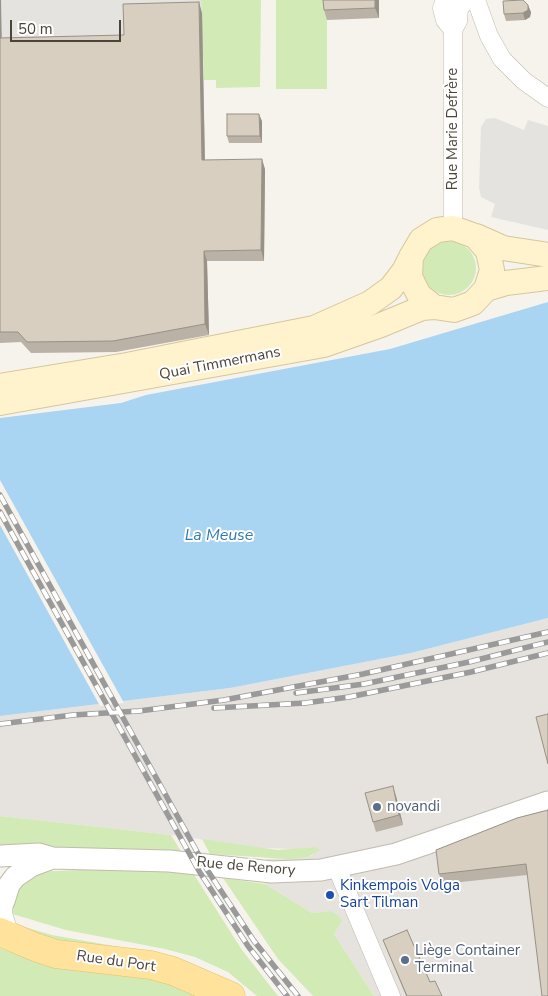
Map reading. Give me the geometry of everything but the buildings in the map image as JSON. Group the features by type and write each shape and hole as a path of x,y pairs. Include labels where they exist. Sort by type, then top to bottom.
{"main road":[{"path":"475,236 488,251 492,270 486,289 473,303 454,310 434,306 418,295 410,277 411,257 421,240 437,230 452,228 475,236 503,248 548,255"},
{"name":"Quai Timmermans","path":"0,386 127,365 314,328 370,303 391,288 411,257"},
{"path":"486,289 506,283 548,278"},
{"name":"Quai Timmermans","path":"0,403 324,345 422,308 434,306"},
{"name":"Rue du Port","path":"5,934 56,954 151,965 193,978 231,996"}],"street":[{"name":"Rue Marie Defrère","path":"452,228 449,25 458,21 466,4"},
{"path":"466,4 489,36 502,59 524,81 548,98"},
{"name":"Rue de Renory","path":"0,856 39,854 53,858 169,861 272,872 305,872 337,868 396,854 548,802"},
{"name":"Rue de Renory","path":"5,934 2,904 9,885 22,871 53,858"},
{"path":"337,868 392,996"}],"shaded area":[{"path":"1,0 201,0 202,13 127,14 129,68 2,48"},
{"path":"495,118 524,130 528,120 548,126 548,230 491,217 495,204 481,197 479,188 481,127 486,119"},
{"path":"548,618 548,996 374,996 334,934 342,922 330,911 312,913 265,884 266,859 308,857 313,855 315,847 296,849 262,848 171,835 0,816 0,716 230,688 411,653"}],"green space":[{"path":"201,0 261,0 260,87 216,88 216,80 204,80"},
{"path":"276,0 327,0 327,89 276,89"},
{"path":"444,241 454,241 464,245 472,253 476,268 472,283 464,291 454,295 444,295 434,291 426,283 422,273 422,263 426,253 434,245"},
{"path":"0,816 171,835 182,853 0,849"},
{"path":"202,839 278,850 315,847 320,850 308,857 288,859 210,854"},
{"path":"103,869 193,873 242,950 278,996 257,996 228,972 195,957 165,949 66,930 9,913 7,899 30,872"},
{"path":"223,878 265,884 312,913 330,911 339,916 342,922 334,934 374,996 313,996 278,959"},
{"path":"14,924 52,935 153,953 59,943"},
{"path":"0,948 45,965 139,975 208,996 0,996"}],"water":[{"name":"La Meuse","path":"548,302 548,618 411,653 230,688 0,716 0,418 121,403 146,395 390,349"}],"pier":[{"path":"0,480 124,703 100,706 0,525"}],"railway":[{"path":"0,495 206,868 254,941 298,996"},
{"path":"0,512 199,871 248,946 287,996"},
{"path":"0,724 73,715 139,711 224,700 363,674 548,632"},
{"path":"296,693 364,684 469,662 548,642"},
{"path":"214,708 305,703 349,697 471,672 548,653"}],"place":[{"name":"novandi","path":"377,807"},
{"name":"Kinkempois Volga Sart Tilman","path":"330,895"},
{"name":"Liège Container Terminal","path":"405,960"}]}
